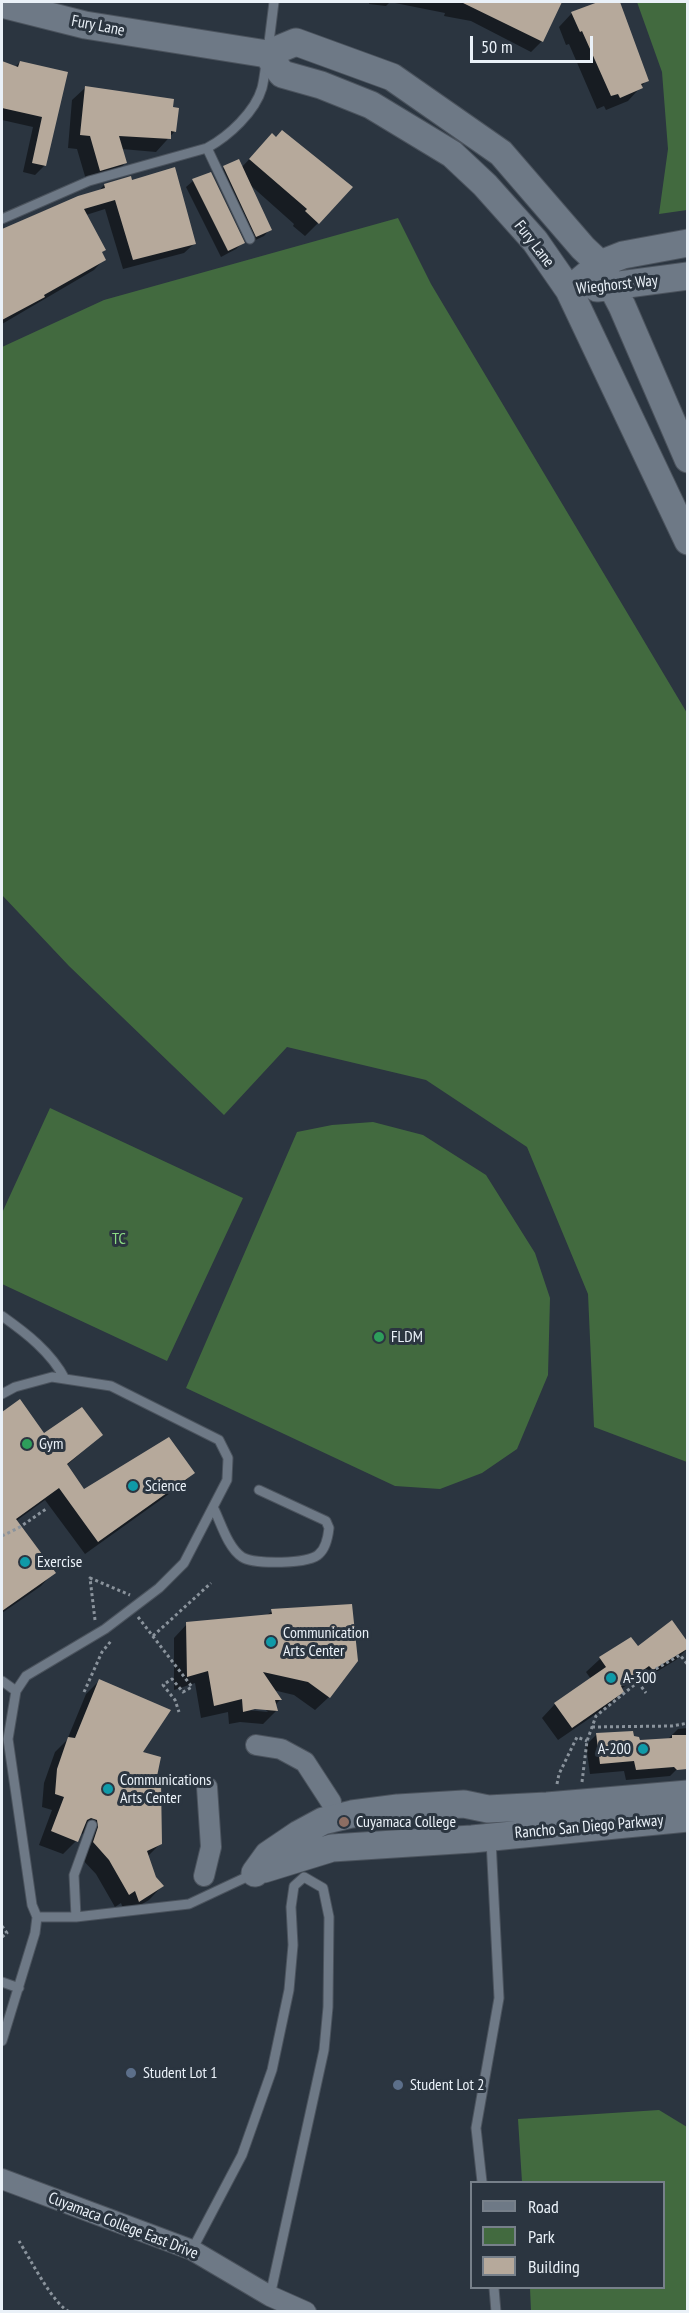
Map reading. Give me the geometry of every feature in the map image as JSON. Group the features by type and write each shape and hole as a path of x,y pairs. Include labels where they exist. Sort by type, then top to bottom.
{"main road":[{"name":"Fury Lane","path":"2,4 85,25 267,54 296,42 392,77 501,153 606,275 687,459"},
{"name":"Fury Lane","path":"267,54 282,74 321,85 371,105 452,154 485,185 535,242 569,290 687,541"},
{"name":"Wieghorst Way","path":"606,275 623,255 687,243"},
{"name":"Wieghorst Way","path":"569,290 606,275 687,276"},
{"name":"Rancho San Diego Parkway","path":"489,1823 496,1826 551,1798 687,1794"},
{"path":"255,1873 268,1855 323,1821 352,1814 464,1803 489,1823"},
{"name":"Rancho San Diego Parkway","path":"255,1873 277,1863 332,1848 489,1823 687,1818"}],"street":[{"path":"256,1745 281,1749 305,1762 330,1802"},
{"path":"204,1876 211,1847 207,1787"},
{"name":"Cuyamaca College East Drive","path":"2,2180 192,2250 270,2296 306,2312"}],"lane":[{"path":"2,219 89,181 207,148 226,135 248,113 262,89 274,2"},
{"path":"207,148 250,239"},
{"path":"2,1316 30,1338 58,1366 65,1379"},
{"path":"2,1394 15,1387 52,1377 111,1386 219,1440 228,1458 227,1480 184,1563 159,1588 132,1609 97,1634 26,1676 16,1691 8,1739 32,1905 37,1917 35,1933 2,2041"},
{"path":"213,1509 234,1548 242,1557 256,1562 306,1561 319,1555 327,1541 329,1528 326,1521 259,1490"},
{"path":"2,1681 16,1691"},
{"path":"482,2181 476,2128 499,1998 489,1823"},
{"path":"76,1917 74,1875 92,1825"},
{"path":"37,1917 76,1917 189,1904 255,1873"},
{"path":"192,2250 242,2155 272,2070 289,1990 293,1945 291,1907 294,1886 304,1876 323,1888 329,1917 328,2007 324,2050 270,2296"},
{"path":"2,1982 19,1988"},
{"path":"494,2289 496,2312"}],"path":[{"path":"2,1536 46,1509"},
{"path":"97,1634 90,1578 146,1598"},
{"path":"153,1635 211,1583"},
{"path":"132,1609 192,1687 183,1692 172,1679 164,1685 175,1700 179,1712"},
{"path":"130,1625 140,1618"},
{"path":"84,1692 111,1638"},
{"path":"582,1786 587,1741 596,1716 649,1673 680,1655 687,1665"},
{"path":"638,1682 646,1693"},
{"path":"592,1727 672,1726 687,1723"},
{"path":"551,1798 559,1774 577,1737 587,1741"},
{"path":"2,1926 7,1933 2,1937"},
{"path":"19,2241 43,2278 48,2291 70,2312"}],"green space":[{"path":"637,2 687,2 687,210 659,214 668,149 662,72"},
{"path":"398,218 431,284 687,713 687,1462 594,1427 588,1294 527,1147 426,1080 287,1047 224,1115 69,966 2,895 2,347 104,300"},
{"name":"TC","path":"50,1108 243,1198 167,1361 2,1284 2,1213"},
{"name":"FLDM","path":"373,1122 423,1135 486,1175 535,1253 550,1298 548,1375 517,1449 482,1473 440,1489 395,1486 186,1388 297,1132 332,1125"},
{"path":"659,2110 687,2127 687,2311 531,2311 530,2289 665,2289 665,2181 522,2181 518,2119"}],"building":[{"path":"461,2 562,2 543,42"},
{"path":"598,2 620,2 649,81 641,84 643,88 620,98 618,94 611,96 571,12"},
{"path":"2,61 18,67 20,61 68,72 46,166 32,163 42,117 2,108"},
{"path":"85,86 174,99 173,107 179,108 176,132 171,131 171,139 119,136 127,163 100,171 90,136 80,135"},
{"path":"282,130 353,187 319,224 305,211 307,209 249,159 272,133 276,137"},
{"path":"239,159 272,230 256,237 223,166"},
{"path":"175,167 196,244 133,260 115,200 84,209 106,250 102,252 106,260 2,320 2,229 78,196 105,188 104,184 131,176 132,180"},
{"path":"211,172 245,243 228,251 192,179"},
{"path":"20,1399 44,1433 82,1407 103,1435 67,1464 84,1489 169,1437 195,1473 98,1542 59,1488 16,1519 56,1573 2,1611 2,1412"},
{"name":"Communication Arts Center","path":"352,1604 358,1661 330,1698 308,1682 263,1672 282,1700 275,1700 278,1711 255,1709 243,1712 242,1699 214,1706 208,1671 187,1677 186,1622 272,1614 271,1609"},
{"name":"A-300","path":"672,1620 687,1641 687,1649 653,1670 649,1666 621,1686 624,1692 572,1728 554,1703 606,1667 599,1657 631,1637 638,1646"},
{"name":"Communications Arts Center","path":"99,1679 171,1710 143,1752 161,1757 156,1781 161,1783 162,1844 147,1851 156,1877 164,1886 139,1902 135,1891 129,1895 109,1860 93,1842 98,1827 97,1820 91,1818 87,1820 78,1842 51,1831 64,1797 55,1794 57,1769 68,1737 75,1738"},
{"name":"A-200","path":"633,1731 634,1736 639,1737 640,1740 687,1735 687,1769 677,1770 674,1767 636,1770 634,1761 600,1764 596,1733"}],"place":[{"name":"FLDM","path":"379,1337"},
{"name":"Gym","path":"27,1444"},
{"name":"Science","path":"133,1486"},
{"name":"Exercise","path":"25,1562"},
{"name":"Communication Arts Center","path":"271,1642"},
{"name":"A-300","path":"611,1678"},
{"name":"A-200","path":"643,1749"},
{"name":"Communications Arts Center","path":"108,1789"},
{"name":"Cuyamaca College","path":"344,1822"},
{"name":"Student Lot 1","path":"131,2073"},
{"name":"Student Lot 2","path":"398,2085"}]}
